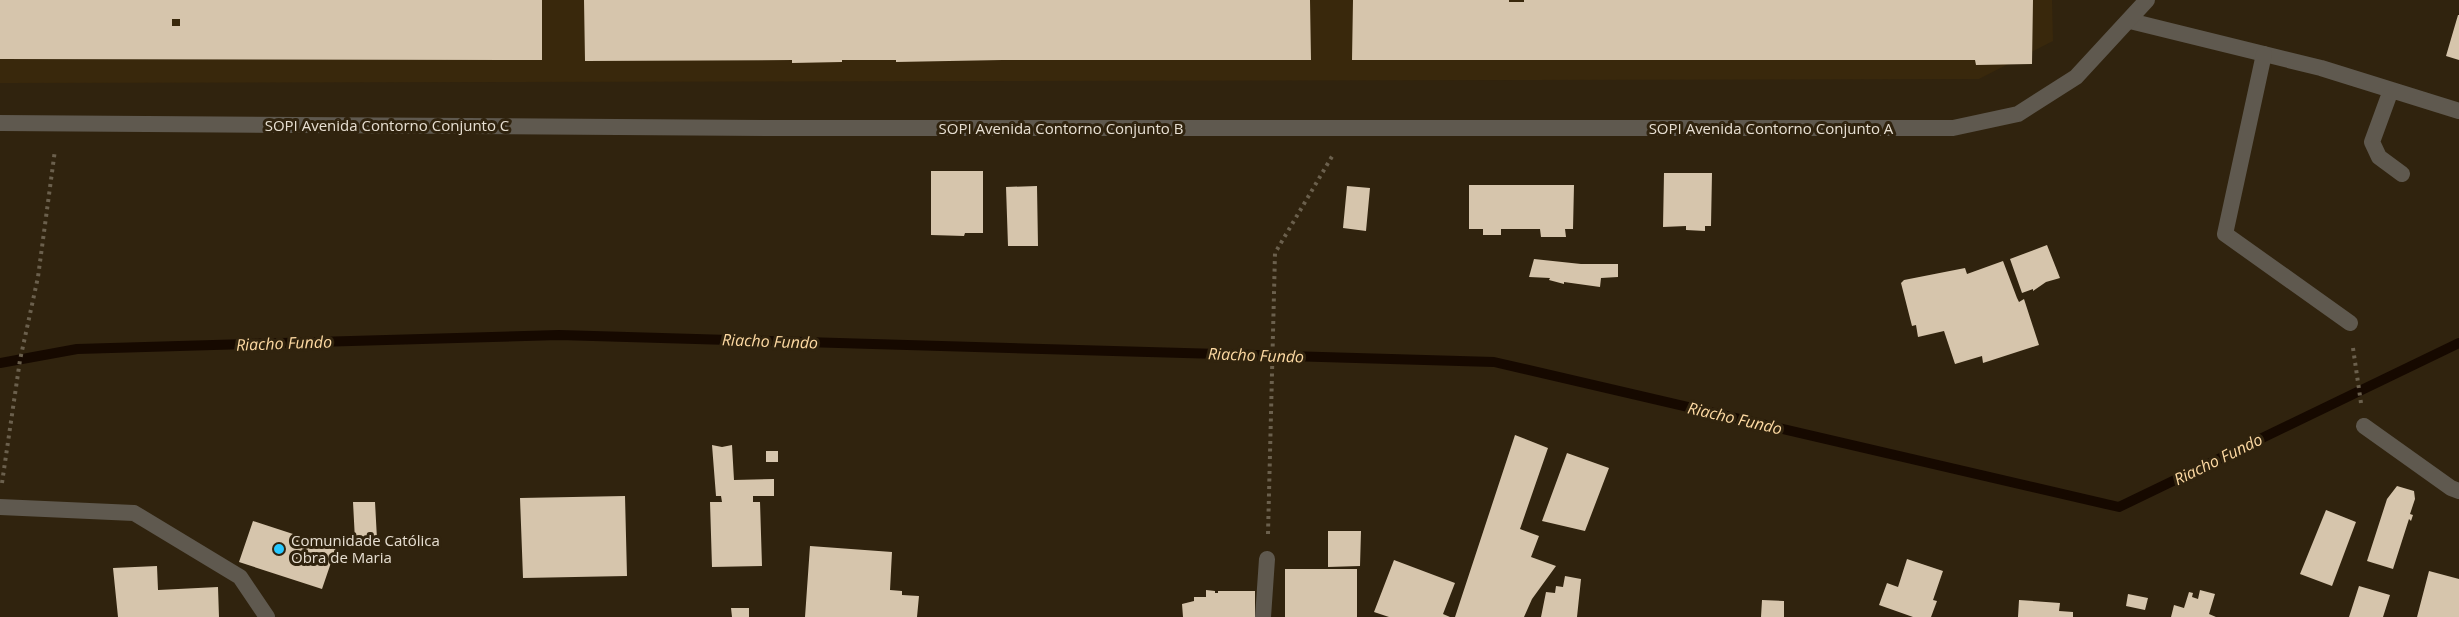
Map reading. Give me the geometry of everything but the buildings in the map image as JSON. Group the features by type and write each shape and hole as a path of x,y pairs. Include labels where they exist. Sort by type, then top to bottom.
{"street":[{"name":"SOPI Avenida Contorno Conjunto A","path":"1348,129 1953,128 2018,114 2076,77 2147,0"},
{"path":"2130,21 2321,68 2459,111"},
{"path":"2264,54 2225,234 2350,323"},
{"path":"2391,90 2374,131 2372,142 2379,157 2402,174"},
{"name":"SOPI Avenida Contorno Conjunto C","path":"0,123 774,128"},
{"name":"SOPI Avenida Contorno Conjunto B","path":"774,128 1348,129"},
{"path":"2364,426 2451,488 2459,491"},
{"path":"0,507 134,513 240,577 267,617"},
{"path":"1263,617 1267,559"}],"path":[{"path":"2,488 20,360 38,277 59,122"},
{"path":"1267,559 1275,253 1348,129"},
{"path":"2350,323 2364,426"}],"shaded area":[{"path":"0,0 2052,0 2053,41 1979,79 0,83"}],"waterway":[{"name":"Riacho Fundo","path":"0,363 77,349 559,335 1494,362 2119,507 2459,343"}],"place":[{"name":"Comunidade Católica Obra de Maria","path":"279,549"}]}
